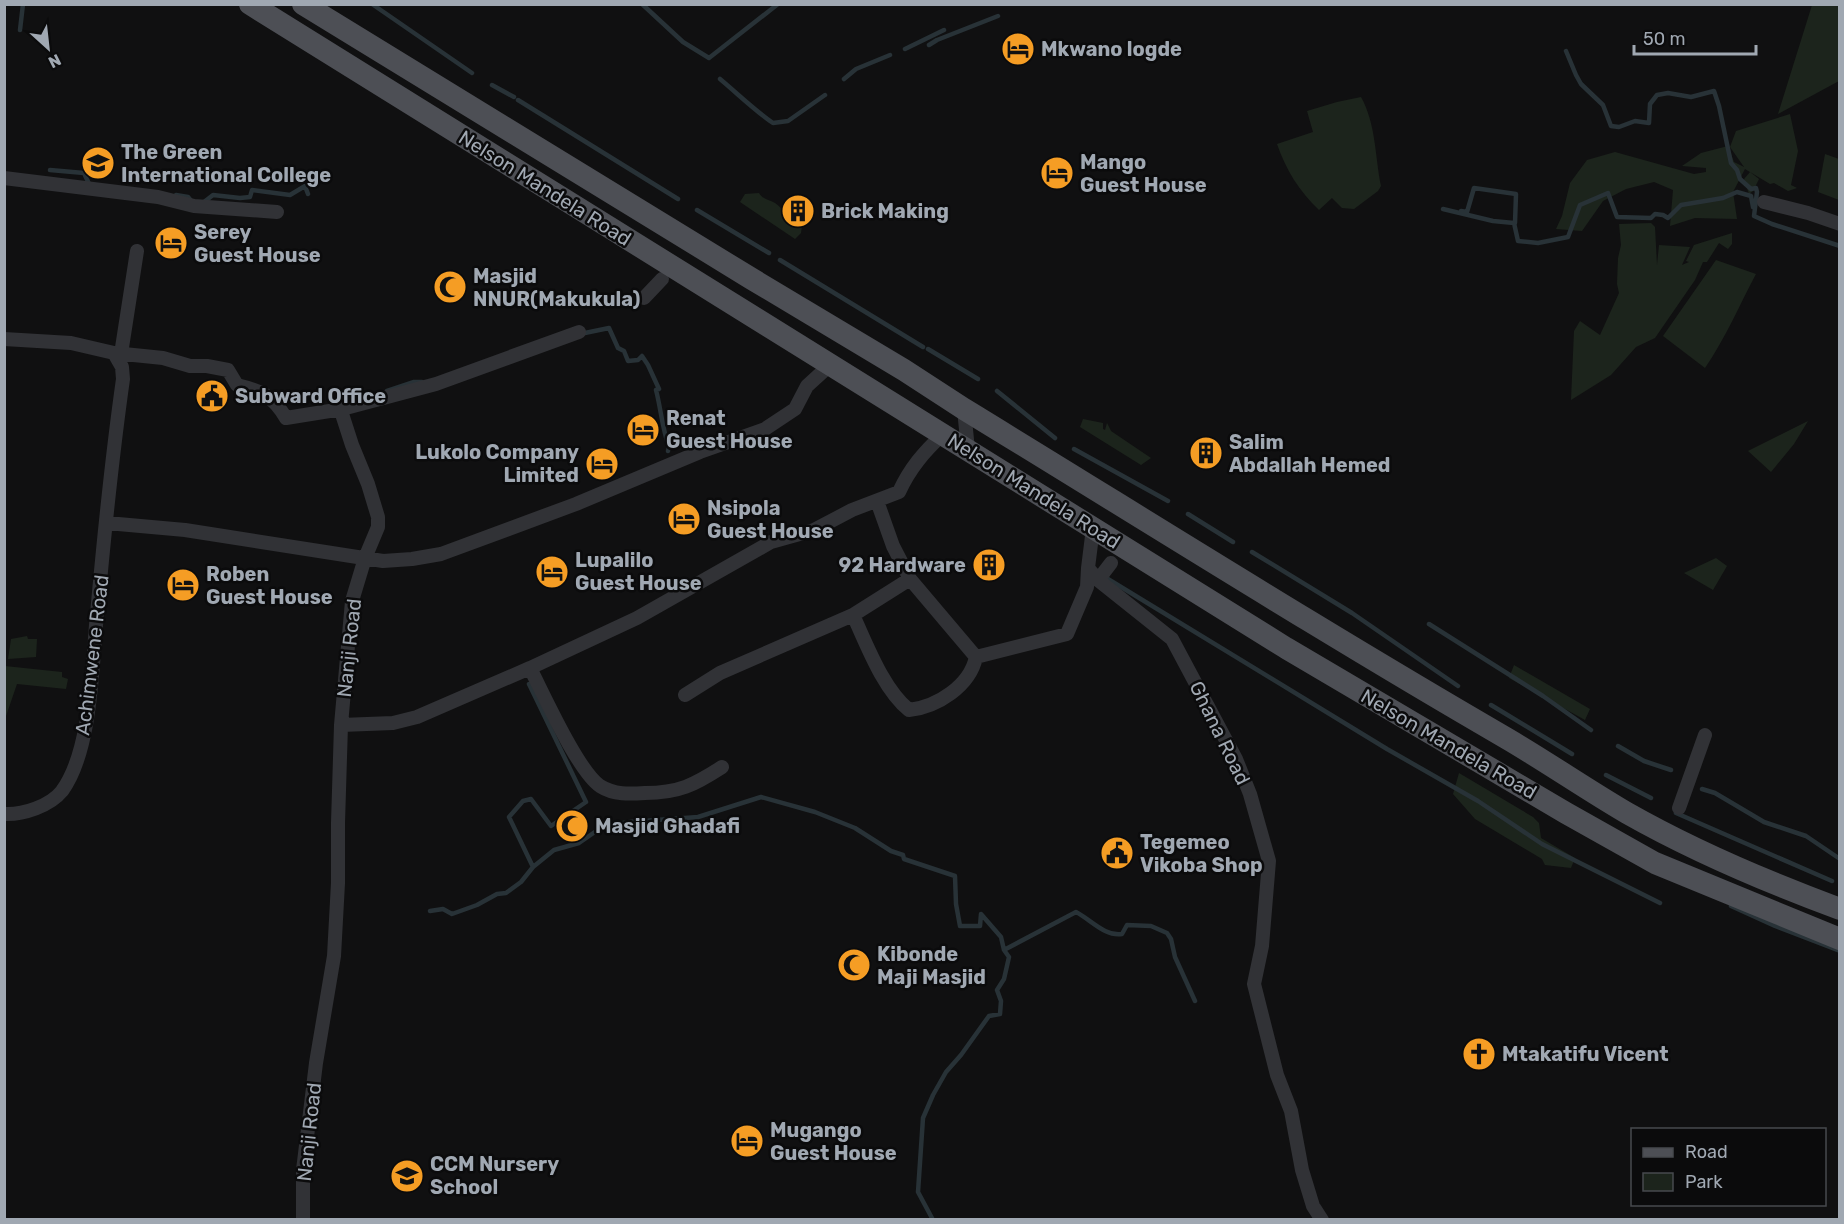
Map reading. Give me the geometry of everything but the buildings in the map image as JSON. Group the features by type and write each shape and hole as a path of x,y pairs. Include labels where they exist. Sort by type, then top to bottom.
{"main road":[{"name":"Nelson Mandela Road","path":"250,4 1296,654 1654,863 1839,939"},
{"name":"Nelson Mandela Road","path":"303,4 733,268 904,370 1389,670 1519,746 1625,812 1734,865 1839,909"}],"street":[{"path":"4,178 158,197 194,206 277,212"},
{"path":"1764,201 1839,224"},
{"path":"117,354 136,251"},
{"path":"644,298 662,279"},
{"path":"4,339 63,342 117,354 163,358 190,366 228,370 237,385 256,390 277,402 286,418 342,409 436,384 579,332"},
{"name":"Achimwene Road","path":"4,814 12,815 40,807 60,793 70,776 77,756 92,688 106,523 123,379 122,367 117,354"},
{"path":"106,523 185,530 365,558 412,559 441,554 576,504 700,452 765,429 795,409 807,386 830,365"},
{"name":"Nanji Road","path":"303,1220 303,1170 316,1063 334,956 341,725 352,602 365,558 373,543 379,523 342,409"},
{"path":"964,409 968,450"},
{"path":"341,725 393,723 417,717 637,618 771,542 814,530 852,510 899,492 923,452 942,435"},
{"path":"877,501 893,546 910,579 976,657"},
{"path":"976,657 1067,634 1087,587 1093,528"},
{"path":"1098,580 1111,563"},
{"name":"Ghana Road","path":"1088,568 1098,580 1172,639 1236,759 1250,794 1269,861 1263,937 1254,984 1277,1075 1291,1111 1302,1170 1313,1206 1322,1220"},
{"path":"685,695 720,674 853,615 910,579"},
{"path":"853,615 885,679 899,702 909,710 924,708 955,691 972,670 976,657"},
{"path":"530,668 581,765 600,786 623,794 664,793 694,785 722,767"},
{"path":"1679,808 1705,735"}],"green space":[{"path":"1812,5 1839,5 1839,81 1778,114"},
{"path":"1361,97 1370,118 1381,186 1378,191 1354,209 1342,208 1332,198 1319,210 1294,180 1277,144 1313,132 1307,111"},
{"path":"1790,114 1798,151 1791,185 1797,188 1788,191 1774,183 1770,184 1745,169 1733,192 1737,219 1695,218 1670,226 1673,190 1654,182 1626,189 1603,201 1582,231 1556,229 1562,216 1570,183 1587,160 1615,152 1694,174 1706,172 1706,168 1682,166 1701,153 1728,146 1734,162 1744,167 1730,147 1736,131"},
{"path":"1825,154 1839,159 1839,200 1818,192"},
{"path":"1750,172 1759,179 1749,194 1744,179"},
{"path":"759,193 802,225 801,233 795,239 740,202 745,194"},
{"path":"1651,223 1655,227 1657,265 1659,245 1690,247 1682,265 1689,262 1686,261 1694,245 1732,233 1732,244 1728,249 1719,243 1707,262 1703,262 1695,280 1655,338 1636,347 1611,375 1571,400 1574,331 1580,321 1600,335 1619,293 1618,258 1621,245 1619,224"},
{"path":"1716,260 1756,274 1705,368 1663,336"},
{"path":"1083,419 1103,423 1105,430 1107,423 1111,431 1151,458 1141,465 1080,427"},
{"path":"1808,421 1794,444 1771,472 1748,451"},
{"path":"1716,558 1727,566 1713,590 1684,573"},
{"path":"27,636 28,639 37,639 36,657 8,659 11,639"},
{"path":"1514,665 1590,709 1585,720 1509,678"},
{"path":"5,666 62,672 62,677 68,679 66,689 17,684 5,719"},
{"path":"1459,773 1533,817 1539,823 1541,838 1575,858 1571,868 1545,865 1542,859 1475,819 1453,794"}],"waterway":[{"path":"20,30 23,4"},
{"path":"372,4 472,73"},
{"path":"642,4 683,42 709,58 778,4"},
{"path":"929,45 998,16"},
{"path":"905,49 944,30"},
{"path":"1566,51 1581,84 1603,105 1611,126 1619,127 1635,121 1649,123 1650,104 1657,95 1668,93 1691,97 1714,91 1731,163 1740,179 1751,189 1756,188 1754,216 1840,246"},
{"path":"844,79 856,69 890,55"},
{"path":"720,79 773,123 788,121 825,95"},
{"path":"492,85 514,97"},
{"path":"518,100 678,199"},
{"path":"50,170 84,173 90,186"},
{"path":"204,202 213,195 250,197 252,190 290,195 305,186 308,194"},
{"path":"1461,211 1467,212 1474,188 1516,194 1515,223"},
{"path":"1443,209 1493,221 1514,223 1518,241 1538,243 1568,237 1580,205 1608,193 1617,217 1651,218 1655,214 1668,218 1681,205 1723,198 1737,192 1751,196 1753,207"},
{"path":"176,195 188,197 192,202"},
{"path":"697,210 769,253"},
{"path":"780,260 923,347"},
{"path":"580,334 609,328 618,348 624,351 628,361 638,360 642,356 659,389 656,390 668,451"},
{"path":"928,349 978,379"},
{"path":"387,391 414,382 422,382"},
{"path":"997,391 1055,438"},
{"path":"1074,449 1168,501"},
{"path":"1188,514 1233,542"},
{"path":"1252,552 1352,613 1458,686"},
{"path":"1103,576 1387,749 1478,801 1542,844 1660,903"},
{"path":"1429,624 1543,696 1591,730"},
{"path":"529,684 586,802 551,826 531,799 523,801 509,817 533,867"},
{"path":"1491,705 1572,754"},
{"path":"1618,746 1644,761 1671,770"},
{"path":"1606,775 1651,798"},
{"path":"1702,789 1715,793 1764,822 1806,836 1840,859"},
{"path":"430,911 443,909 452,914 477,905 497,894 506,893 521,882 533,867 554,850 579,843 602,827 629,822 698,817 761,797 815,812 855,828 891,851 903,855 904,859 955,876 960,926 980,926 981,914 1001,937 1004,950"},
{"path":"1676,813 1832,881"},
{"path":"1731,906 1840,951"},
{"path":"933,1220 918,1192 923,1118 946,1072 989,1016 1000,1014 1001,1001 997,990 1004,979 1009,957 1004,950 1076,912 1110,933 1122,934 1127,925 1151,926 1167,933 1171,939 1175,957 1195,1001"}],"place":[{"name":"Mkwano logde","path":"1018,49"},
{"name":"The Green International College","path":"98,163"},
{"name":"Mango Guest House","path":"1057,173"},
{"name":"Brick Making","path":"798,211"},
{"name":"Serey Guest House","path":"171,243"},
{"name":"Masjid NNUR(Makukula)","path":"450,287"},
{"name":"Subward Office","path":"212,396"},
{"name":"Renat Guest House","path":"643,430"},
{"name":"Salim Abdallah Hemed","path":"1206,453"},
{"name":"Lukolo Company Limited","path":"602,464"},
{"name":"Nsipola Guest House","path":"684,519"},
{"name":"92 Hardware","path":"989,565"},
{"name":"Lupalilo Guest House","path":"552,572"},
{"name":"Roben Guest House","path":"183,585"},
{"name":"Masjid Ghadafi","path":"572,826"},
{"name":"Tegemeo Vikoba Shop","path":"1117,853"},
{"name":"Kibonde Maji Masjid","path":"854,965"},
{"name":"Mtakatifu Vicent","path":"1479,1054"},
{"name":"Mugango Guest House","path":"747,1141"},
{"name":"CCM Nursery School","path":"407,1176"}]}
